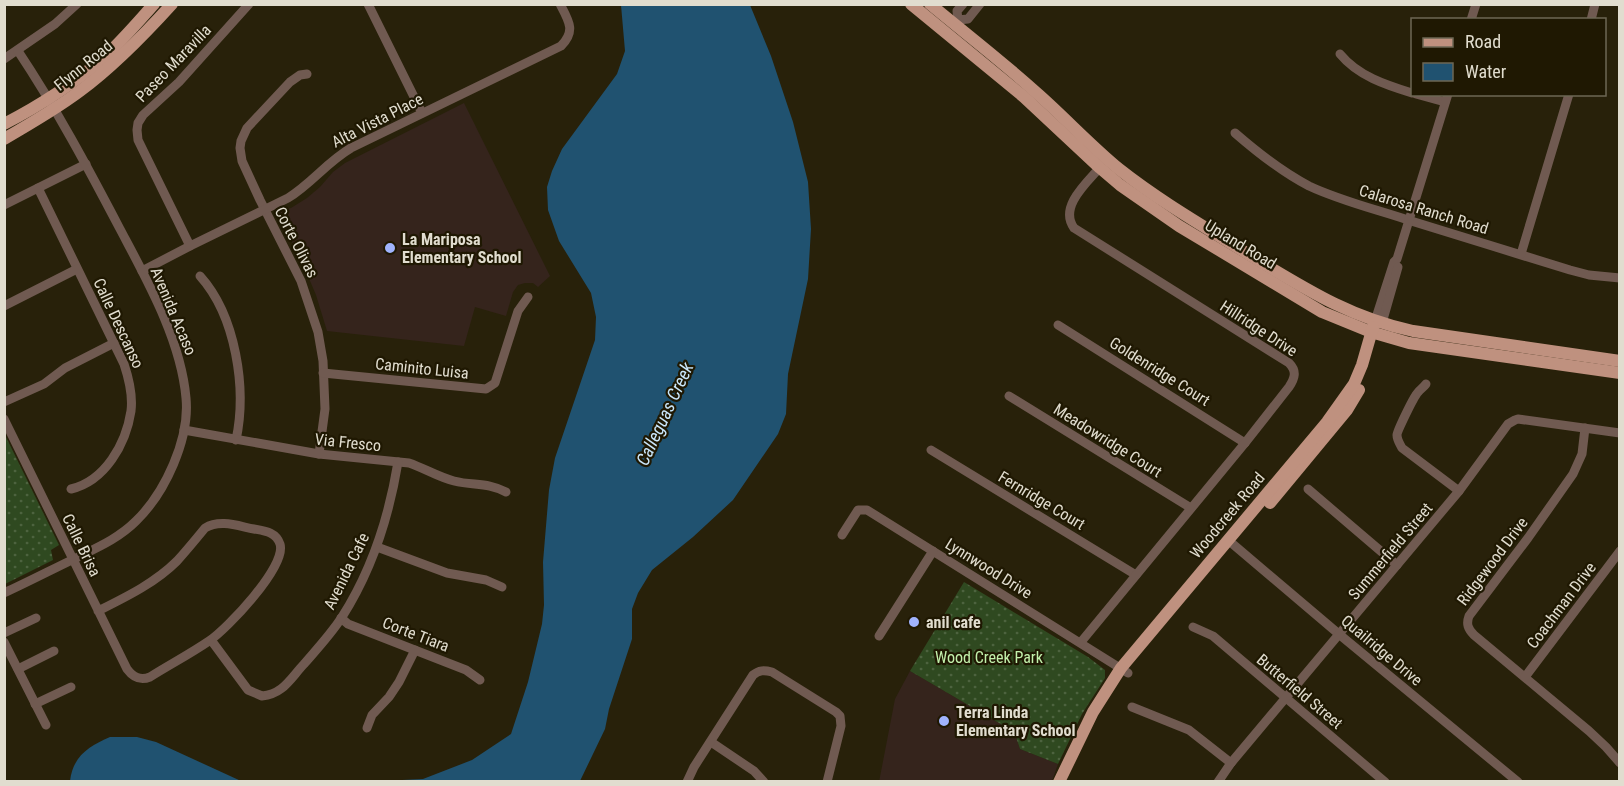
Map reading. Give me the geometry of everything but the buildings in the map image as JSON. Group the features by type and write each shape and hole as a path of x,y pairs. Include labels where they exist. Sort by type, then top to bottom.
{"main road":[{"name":"Flynn Road","path":"4,139 51,104 102,59 154,4"},
{"name":"Flynn Road","path":"4,124 81,90 136,42 172,4"},
{"name":"Upland Road","path":"911,4 1103,163 1156,211 1322,312 1377,328 1409,343 1620,374"},
{"name":"Upland Road","path":"930,4 1038,94 1103,163"},
{"name":"Upland Road","path":"1377,328 1620,361"},
{"name":"Woodcreek Road","path":"1064,781 1093,712 1347,396 1377,328"}],"street":[{"path":"4,60 55,24 76,4"},
{"name":"Paseo Maravilla","path":"190,246 138,140 138,123 143,115 179,82 249,4"},
{"path":"368,4 422,113"},
{"name":"Alta Vista Place","path":"142,272 298,192 343,153 561,46 567,40 570,30 560,4"},
{"path":"963,4 957,11 958,20 968,19 980,4"},
{"name":"Avenida Acaso","path":"4,593 105,544 123,532 149,507 170,473 184,430 186,399 178,354 142,272 86,164 18,51"},
{"path":"1340,54 1364,74 1411,93"},
{"name":"Corte Olivas","path":"307,74 300,75 290,82 247,128 241,141 241,155 265,210 292,260 308,299 318,332 323,361 325,409 319,454"},
{"path":"1430,96 1447,98"},
{"path":"1521,254 1568,96"},
{"name":"Woodcreek Road","path":"1377,328 1394,262 1397,259 1447,98"},
{"name":"Calarosa Ranch Road","path":"1235,133 1259,153 1308,185 1352,202 1579,272 1620,278"},
{"name":"Hillridge Drive","path":"1081,642 1245,443 1294,378 1294,370 1289,363 1074,228 1070,222 1070,208 1080,191 1103,163"},
{"path":"4,205 86,164"},
{"name":"Calle Descanso","path":"38,188 124,364 130,384 131,410 120,446 97,477 84,486 71,489"},
{"path":"4,306 77,269"},
{"path":"200,276 208,285 222,312 229,328 234,350 241,396 240,421 236,440"},
{"name":"Caminito Luisa","path":"323,373 486,389 495,383 518,311 528,297"},
{"name":"Goldenridge Court","path":"1058,325 1245,443"},
{"path":"4,402 44,384 65,368 114,343"},
{"path":"1426,384 1416,395 1404,421 1399,426 1397,431 1399,442 1402,448 1459,491"},
{"name":"Meadowridge Court","path":"1010,396 1191,508"},
{"name":"Calle Brisa","path":"4,419 131,675 138,679 150,677 211,640"},
{"name":"Summerfield Street","path":"1218,782 1231,763 1459,491 1508,424 1515,420 1527,420 1620,433"},
{"name":"Ridgewood Drive","path":"1586,428 1582,454 1573,474 1469,616 1467,624 1470,631 1589,731 1620,763"},
{"name":"Via Fresco","path":"184,430 319,454 409,463 444,478 494,486 506,492"},
{"name":"Fernridge Court","path":"931,450 1136,575"},
{"name":"Avenida Cafe","path":"211,640 248,690 262,696 278,692 317,649 341,618 356,593 377,547 398,462"},
{"path":"1308,489 1397,565"},
{"name":"Lynnwood Drive","path":"842,535 854,513 858,510 867,510 1125,671"},
{"path":"98,611 133,594 162,574 178,560 205,528 211,525 223,524 266,531 275,536 281,545 278,561 261,588 245,607 211,640"},
{"name":"Quailridge Drive","path":"1231,543 1518,782"},
{"path":"377,547 447,573 486,580 502,586"},
{"path":"879,636 933,551"},
{"name":"Coachman Drive","path":"1525,677 1620,551"},
{"path":"4,633 36,618"},
{"name":"Corte Tiara","path":"341,618 348,624 466,670 480,680"},
{"name":"Butterfield Street","path":"1193,627 1213,636 1385,782"},
{"path":"4,642 46,725"},
{"path":"367,728 372,715 399,682 415,650"},
{"path":"18,669 54,651"},
{"path":"687,782 694,767 753,675 760,671 772,672 840,716 841,726 827,782"},
{"path":"35,704 70,687"},
{"path":"1132,707 1189,730 1231,763"},
{"path":"711,742 754,771 764,782"}],"shaded area":[{"path":"464,103 550,276 538,287 533,283 518,285 513,292 506,316 475,307 464,346 327,331 316,295 279,216 281,211 307,198 345,163"},
{"name":"Terra Linda Elementary School","path":"910,671 1011,730 1015,734 1020,749 1058,764 1052,781 879,782 895,699"}],"green space":[{"path":"5,435 59,545 51,550 53,560 5,584"},
{"name":"Wood Creek Park","path":"964,582 1088,657 1105,670 1105,678 1082,714 1058,764 1020,749 1015,734 1011,730 910,671"}],"water":[{"name":"Calleguas Creek","path":"621,5 750,5 771,56 793,122 808,182 811,229 808,279 788,374 786,414 778,434 733,500 693,537 652,570 638,593 632,609 632,639 609,709 605,729 580,781 381,781 423,779 472,760 511,734 528,682 542,624 543,562 549,490 555,458 595,340 596,317 591,293 559,241 548,210 547,187 562,149 617,74 625,51"},
{"path":"110,737 137,737 156,742 241,781 70,781 78,758 95,744"}],"place":[{"name":"La Mariposa Elementary School","path":"390,248"},
{"name":"anil cafe","path":"914,622"},
{"name":"Terra Linda Elementary School","path":"944,721"}]}
